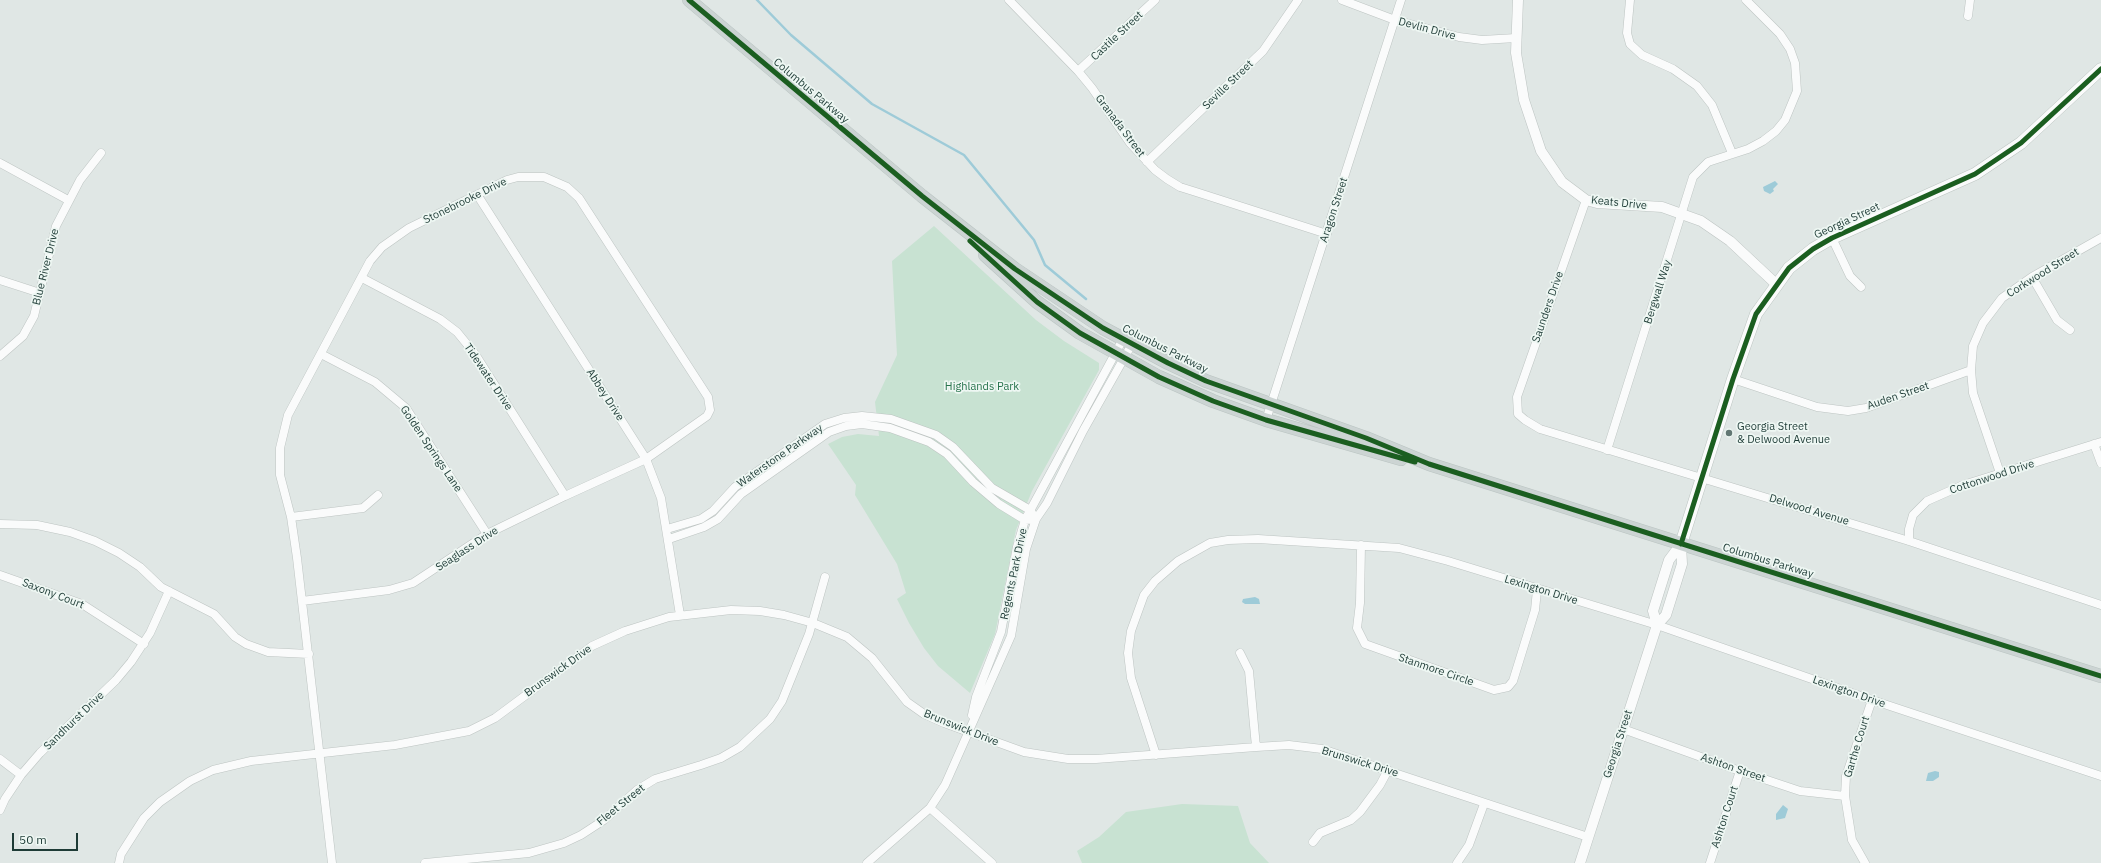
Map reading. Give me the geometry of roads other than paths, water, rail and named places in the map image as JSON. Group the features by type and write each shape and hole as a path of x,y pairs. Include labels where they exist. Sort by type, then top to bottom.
{"main road":[{"name":"Columbus Parkway","path":"689,0 922,196 1016,269 1064,303 1128,342 1206,381 1272,406 1366,438 1422,459 1429,464"},
{"name":"Georgia Street","path":"1681,544 1733,378 1756,314 1776,284 1800,258 1832,238 1975,174 2021,143 2101,69"},
{"name":"Columbus Parkway","path":"922,196 1037,302 1080,333 1159,377 1213,401 1266,420 1389,456 1420,464 1429,464 2101,676"}],"street":[{"name":"Granada Street","path":"1009,0 1078,71 1092,88 1130,143 1147,162 1167,179 1180,187 1327,234"},
{"name":"Castile Street","path":"1078,71 1155,0"},
{"name":"Seville Street","path":"1147,162 1263,51 1298,0"},
{"name":"Devlin Drive","path":"1342,0 1395,20 1459,38 1482,40 1516,38"},
{"name":"Aragon Street","path":"1266,420 1272,406 1401,0"},
{"name":"Keats Drive","path":"1518,0 1516,53 1524,100 1541,151 1562,182 1586,200 1611,204 1662,208 1682,213 1701,221 1730,241 1776,284"},
{"path":"1630,0 1627,33 1630,44 1642,55 1673,69 1697,86 1712,105 1732,153"},
{"name":"Bergwall Way","path":"1608,450 1693,177 1708,162 1748,149 1763,141 1776,131 1784,120 1797,91 1795,63 1790,49 1780,34 1747,0"},
{"path":"1968,16 1970,0"},
{"name":"Blue River Drive","path":"0,356 23,336 34,316 54,232 68,200 80,180 101,153"},
{"path":"0,163 68,200"},
{"name":"Stonebrooke Drive","path":"320,754 297,558 291,517 280,475 282,432 288,414 370,261 382,247 395,236 478,196 507,180 531,176 544,177 555,181 573,192 579,198 708,397 710,410 707,416 646,459"},
{"name":"Abbey Drive","path":"478,196 646,459 661,498 669,539 680,615"},
{"name":"Saunders Drive","path":"1518,414 1516,406 1517,397 1586,200"},
{"path":"1832,238 1850,276 1861,287"},
{"name":"Corkwood Street","path":"2000,473 1973,393 1971,370 1973,346 1983,323 2002,298 2032,277 2101,238"},
{"path":"2032,277 2057,320 2070,330"},
{"name":"Tidewater Drive","path":"362,278 440,319 457,332 474,354 564,496"},
{"path":"0,280 40,293"},
{"name":"Regents Park Drive","path":"968,731 976,697 1001,632 1017,547 1025,520 1128,342"},
{"name":"Golden Springs Lane","path":"321,354 375,382 406,408 487,534"},
{"name":"Regents Park Drive","path":"867,863 930,808 945,785 1011,636 1026,549 1036,519 1046,503 1119,356"},
{"name":"Auden Street","path":"1733,378 1817,407 1848,411 1866,408 1971,370"},
{"name":"Delwood Avenue","path":"1518,414 1540,429 1703,477 1909,541 2101,605"},
{"name":"Waterstone Parkway","path":"667,529 700,519 713,511 735,488 825,424 844,418 862,416 891,419 936,435 953,447 992,488 1030,510 1036,519"},
{"name":"Waterstone Parkway","path":"669,539 704,527 718,518 741,494 829,432 862,424 890,428 929,442 947,454 986,495 1025,520"},
{"path":"2097,443 2101,463"},
{"name":"Cottonwood Drive","path":"1909,541 1909,529 1913,515 1927,500 1963,484 2097,443"},
{"name":"Seaglass Drive","path":"302,601 389,590 413,583 487,534 564,496 646,459"},
{"path":"291,517 363,508 378,495"},
{"path":"1025,520 1036,519"},
{"path":"0,524 37,525 70,532 95,541 119,553 140,567 161,587 214,614 235,637 258,650 285,654 309,654"},
{"name":"Lexington Drive","path":"1156,755 1133,684 1128,653 1131,631 1137,611 1144,595 1155,580 1178,561 1196,550 1210,544 1228,540 1361,545 1399,548 1448,561 1537,590 1657,625 1872,700 2101,776"},
{"name":"Georgia Street","path":"1580,863 1657,625 1666,615 1682,564 1681,544"},
{"name":"Stanmore Circle","path":"1361,545 1360,603 1357,628 1365,644 1494,690 1508,687 1513,681 1535,610 1537,590"},
{"name":"Saxony Court","path":"0,575 82,604 144,644"},
{"name":"Fleet Street","path":"425,863 483,860 530,853 564,843 581,835 604,820 637,790 655,779 701,766 721,758 740,747 770,719 782,701 813,623 825,578"},
{"name":"Sandhurst Drive","path":"0,810 5,799 21,775 40,753 116,680 144,644 170,592"},
{"name":"Brunswick Drive","path":"119,863 121,854 144,818 160,802 190,781 213,770 232,764 395,745 469,731 495,718 592,646 625,631 669,617 731,610 760,611 813,623 847,637 862,648 907,702 924,714 1024,752 1046,757 1096,759 1289,745 1322,750 1388,770 1484,804 1588,837"},
{"path":"1240,653 1249,671 1256,747"},
{"name":"Garthe Court","path":"1865,863 1852,840 1845,796 1846,776 1872,700"},
{"name":"Ashton Street","path":"1623,728 1740,771 1800,791 1845,796"},
{"path":"320,754 332,863"},
{"path":"0,759 21,775"},
{"path":"1313,842 1320,833 1351,820 1360,812 1380,785 1388,770"},
{"name":"Ashton Court","path":"1710,863 1740,771"},
{"path":"1457,863 1469,845 1484,804"},
{"path":"930,808 992,863"}],"water":[{"path":"1775,181 1778,184 1773,189 1774,191 1770,194 1764,191 1763,187"},
{"path":"1255,597 1259,599 1260,604 1245,604 1242,602 1243,599"},
{"path":"1935,771 1939,772 1939,777 1933,781 1926,781 1928,773"},
{"path":"1783,805 1788,809 1785,818 1776,820 1776,814"}],"waterway":[{"path":"757,0 791,35 872,104 964,155 1034,240 1045,265 1086,299"}],"place":[{"name":"Georgia Street & Delwood Avenue","path":"1729,433"}],"park label":[{"name":"Highlands Park","path":"982,387"}]}
